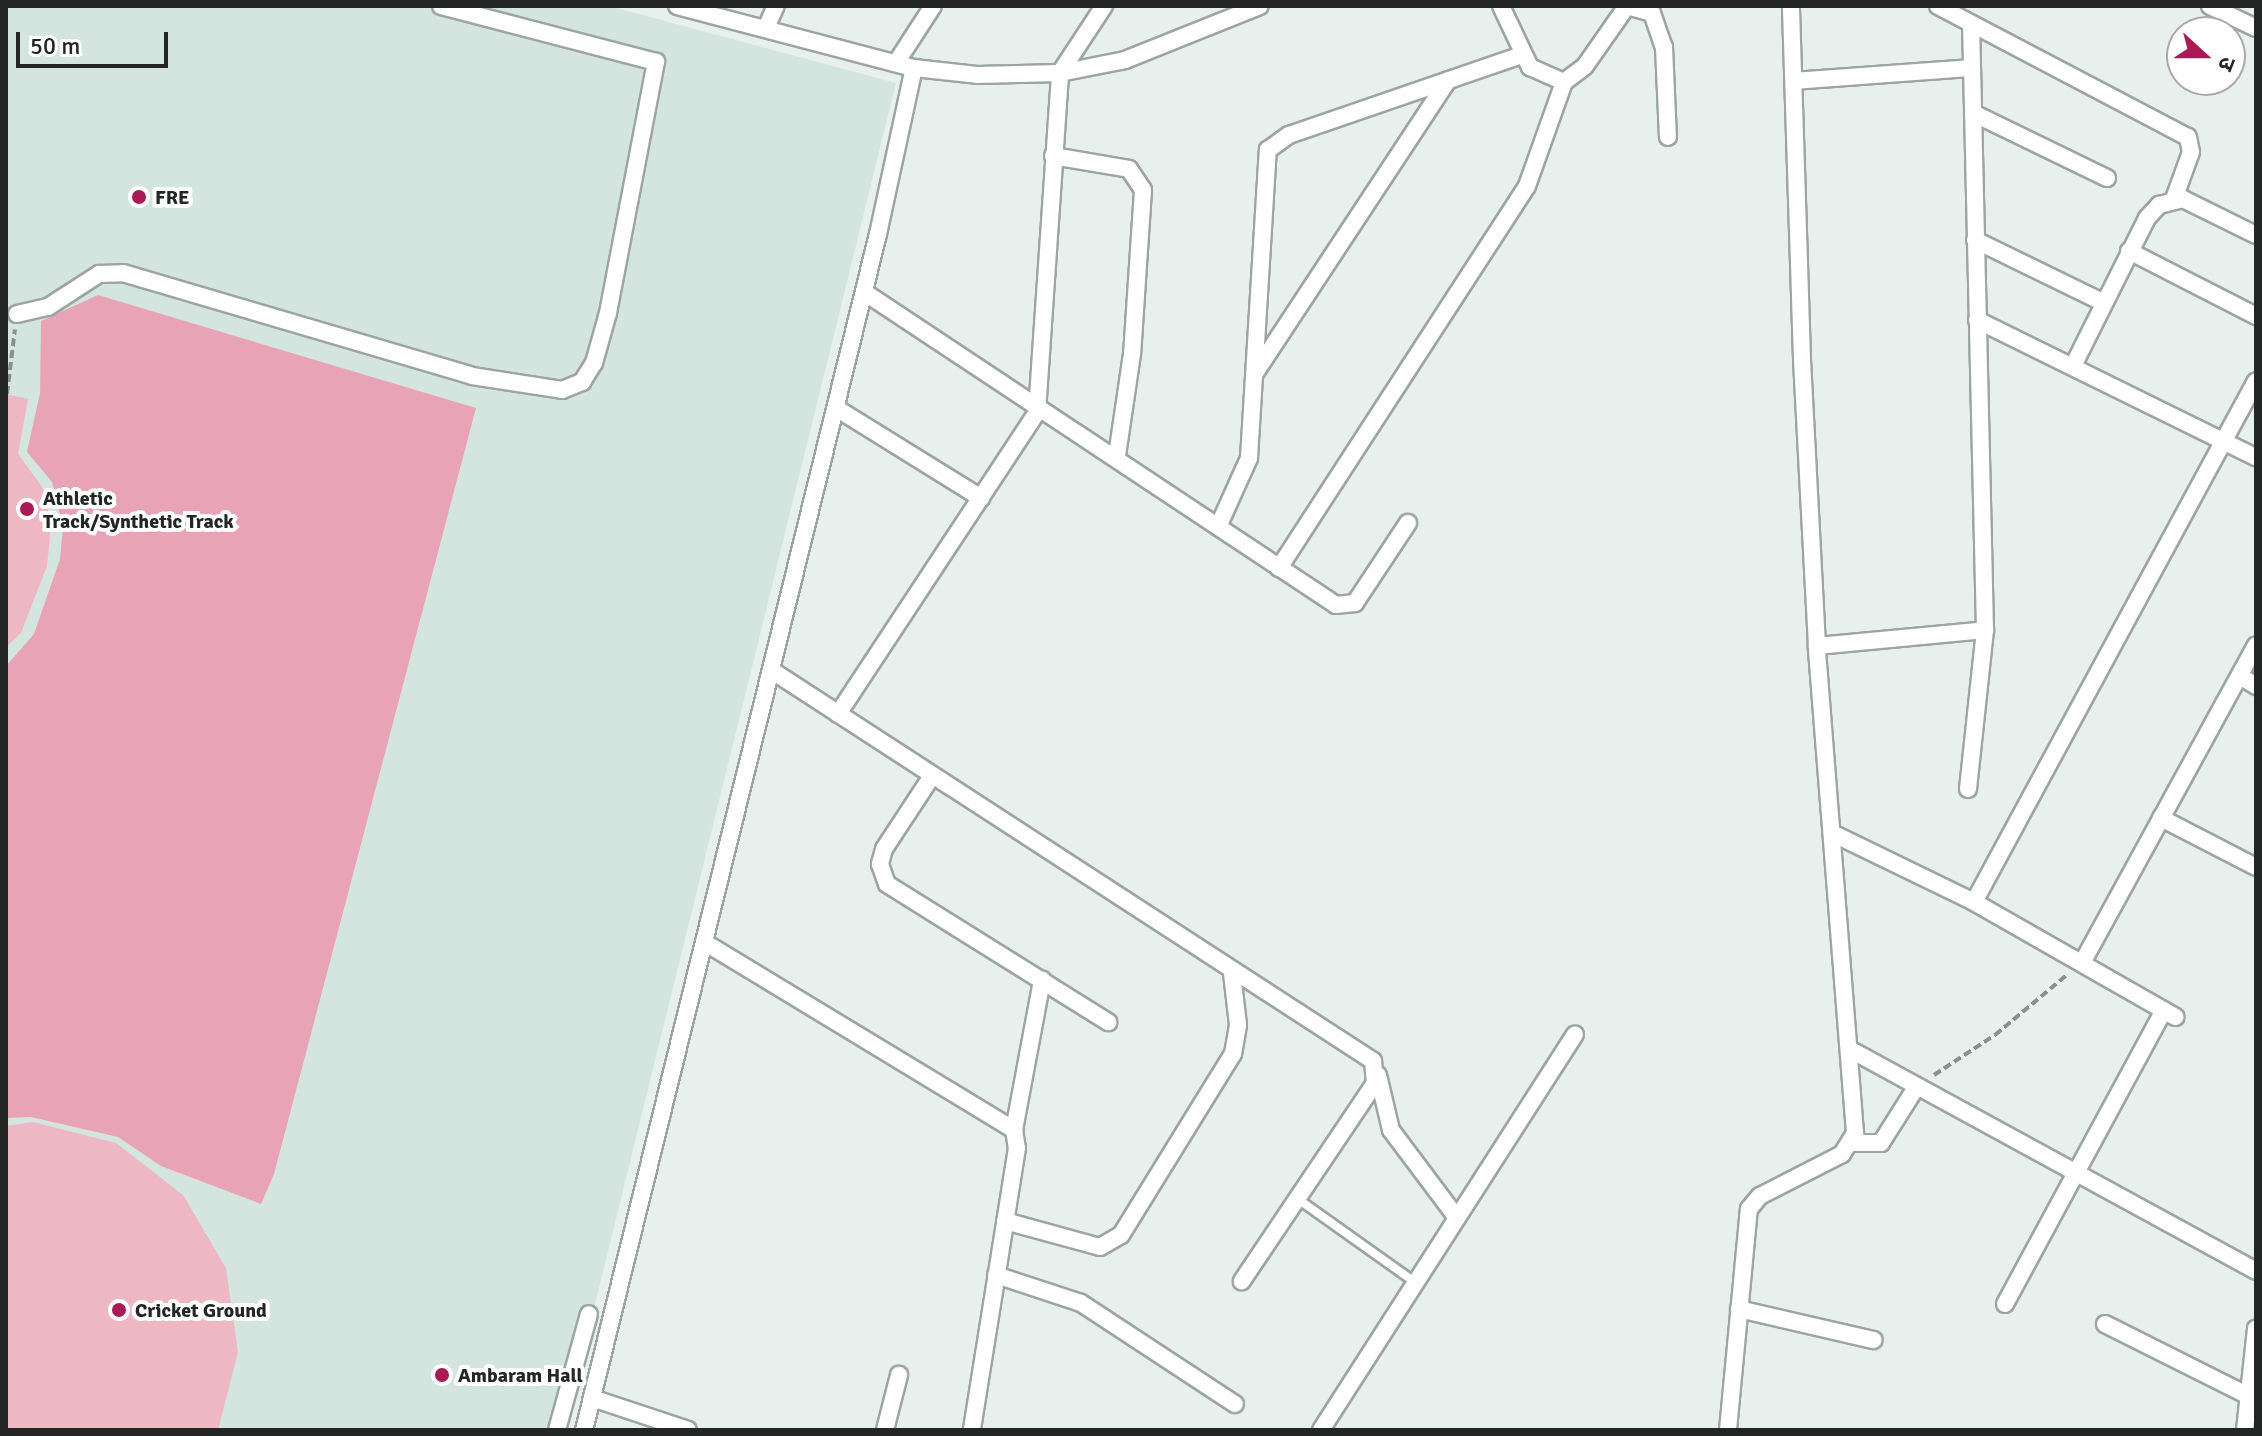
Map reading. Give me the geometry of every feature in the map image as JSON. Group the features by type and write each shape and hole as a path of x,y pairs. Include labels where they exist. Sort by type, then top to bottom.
{"street":[{"path":"17,314 48,307 99,274 123,273 472,376 562,390 582,382 594,363 608,313 656,62 441,6"},
{"path":"677,6 914,68 977,75 1060,73 1125,60 1257,7"},
{"path":"766,28 776,6"},
{"path":"896,63 933,6"},
{"path":"838,714 1037,412 1060,73 1104,6"},
{"path":"1501,6 1521,55 1540,75 1564,82"},
{"path":"1791,6 1817,646 1851,1050 1853,1143"},
{"path":"1938,6 2188,137 2191,152 2174,199 2147,218 2102,302 2074,364"},
{"path":"2210,6 2256,28"},
{"path":"1279,568 1527,186 1564,82 1585,66 1622,11 1645,8 1662,33 1668,137"},
{"path":"1968,789 1985,630 1971,24"},
{"path":"1218,527 1247,468 1268,150 1289,135 1521,55"},
{"path":"584,1430 836,408 914,68"},
{"path":"1794,81 1972,68"},
{"path":"1254,374 1448,80"},
{"path":"1973,113 2107,178"},
{"path":"1053,156 1129,169 1143,190 1132,354 1117,456"},
{"path":"2174,199 2192,203 2256,235"},
{"path":"1975,240 2102,302"},
{"path":"2129,251 2256,316"},
{"path":"864,292 1037,412 1117,456 1336,605 1351,606 1408,523"},
{"path":"1977,320 2074,364 2256,457"},
{"path":"1974,902 2256,381"},
{"path":"836,408 981,498"},
{"path":"1817,646 1985,630"},
{"path":"2082,963 2256,645"},
{"path":"771,670 1232,973 1366,1055 1378,1075 1391,1130 1457,1218"},
{"path":"2240,676 2256,686"},
{"path":"932,776 892,829 882,875 887,884 1108,1022"},
{"path":"2161,818 2256,867"},
{"path":"1834,834 1974,902 2170,1014 2073,1174 2005,1304"},
{"path":"704,942 1014,1130"},
{"path":"1005,1221 1100,1247 1121,1235 1233,1054 1238,1025 1232,973"},
{"path":"972,1430 1017,1148 1014,1130 1042,980"},
{"path":"1321,1430 1575,1034"},
{"path":"1851,1050 2073,1174 2256,1271"},
{"path":"1242,1281 1378,1075"},
{"path":"1728,1430 1749,1209 1760,1196 1842,1154 1853,1143 1881,1143 1917,1086"},
{"path":"996,1275 1081,1303 1235,1404"},
{"path":"1739,1309 1873,1340"},
{"path":"557,1430 589,1314"},
{"path":"2105,1324 2249,1396"},
{"path":"2245,1430 2256,1329"},
{"path":"885,1430 899,1375"},
{"path":"592,1398 688,1430"}],"lane":[{"path":"1298,1199 1416,1282"}],"path":[{"path":"7,394 17,314"},
{"path":"1917,1086 1995,1035 2082,963"}],"shaded area":[{"path":"6,6 609,6 896,83 564,1430 6,1430"},
{"path":"98,295 476,408 274,1174 261,1204 161,1166 118,1137 31,1117 6,1118 6,666 34,634 60,559 63,527 52,482 27,452 40,393 41,321"},
{"name":"Athletic Track/Synthetic Track","path":"6,394 28,399 18,454 45,491 51,527 47,566 21,633 6,647"},
{"name":"Cricket Ground","path":"33,1122 116,1143 183,1195 226,1268 238,1352 218,1430 6,1430 6,1126"}],"place":[{"name":"FRE","path":"139,197"},
{"name":"Athletic Track/Synthetic Track","path":"27,509"},
{"name":"Cricket Ground","path":"119,1310"},
{"name":"Ambaram Hall","path":"442,1375"}]}
